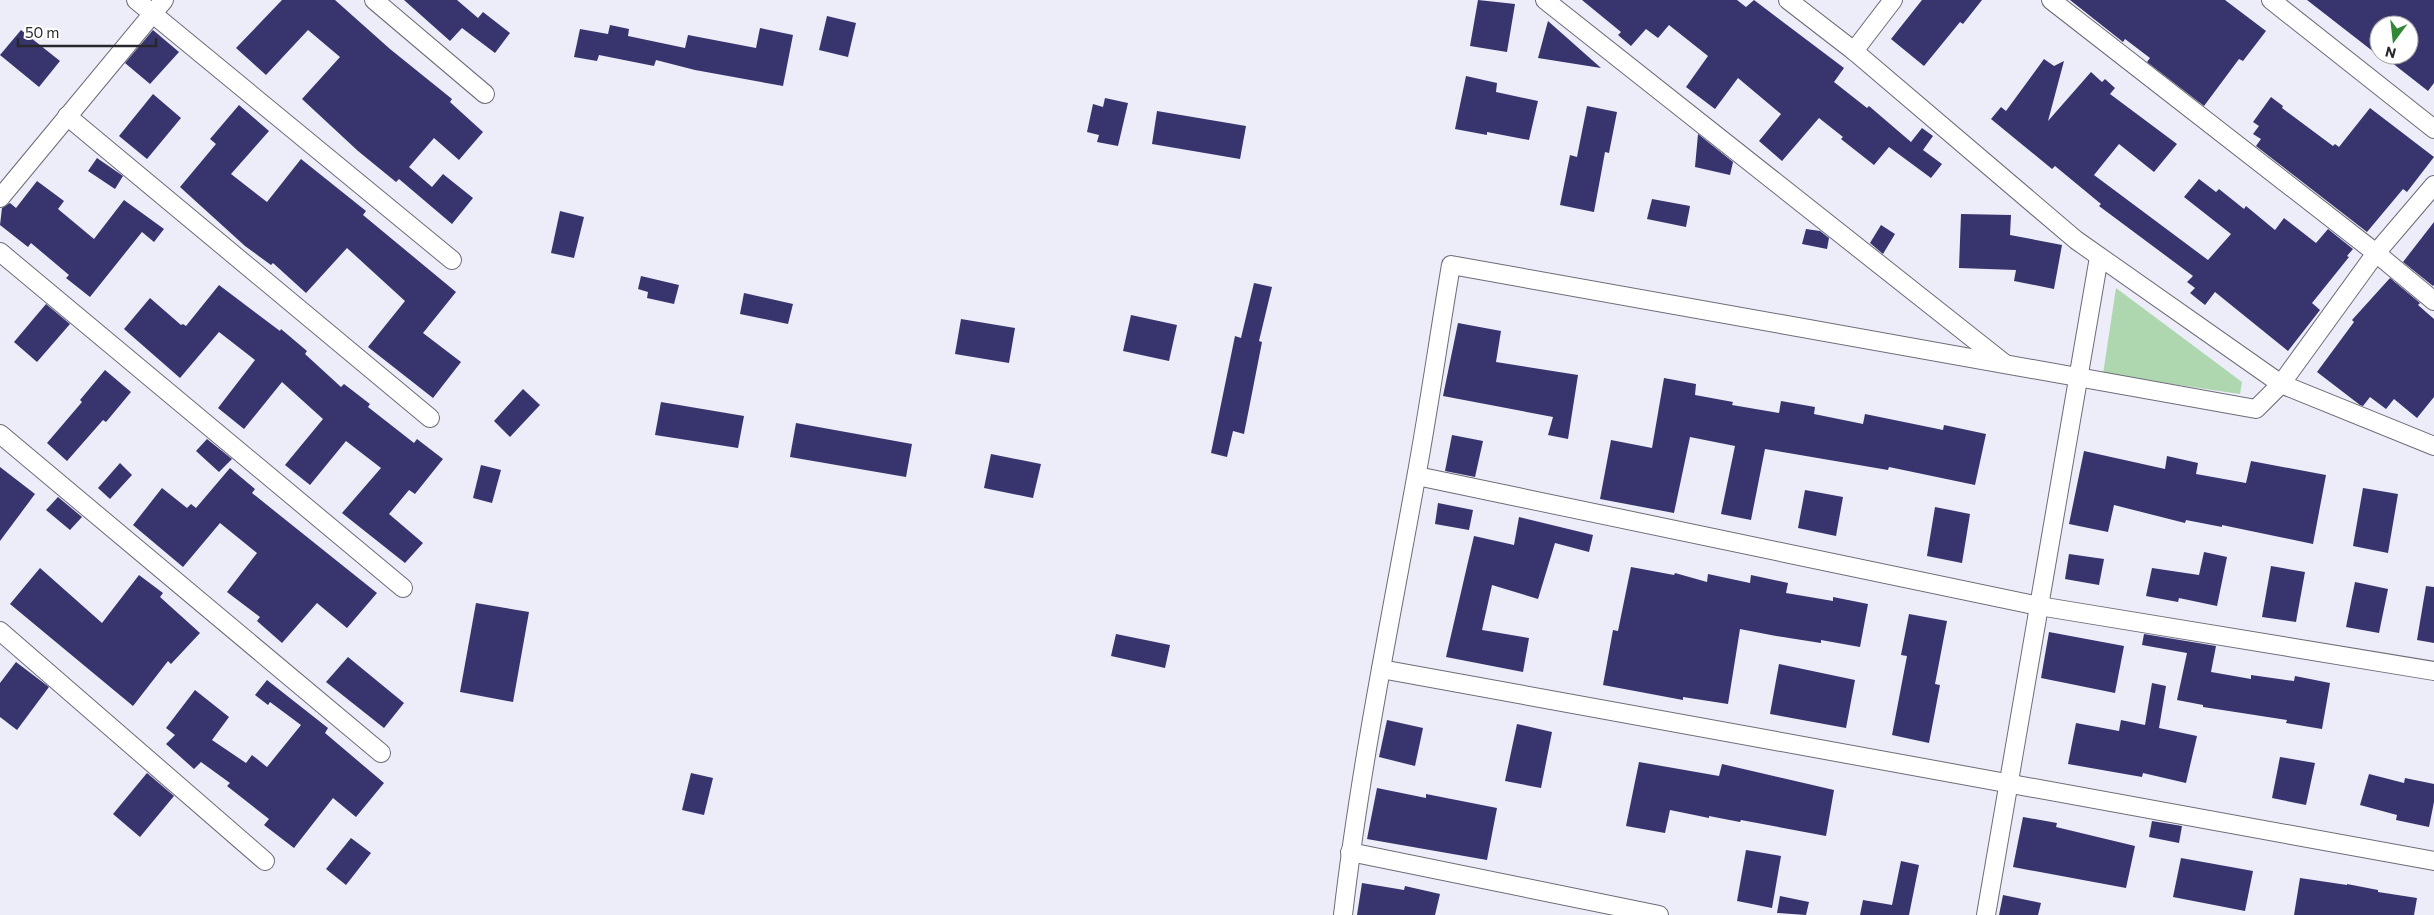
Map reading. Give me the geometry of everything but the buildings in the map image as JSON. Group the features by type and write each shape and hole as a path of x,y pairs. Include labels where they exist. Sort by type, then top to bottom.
{"street":[{"path":"136,0 452,260"},
{"path":"0,198 164,0"},
{"path":"374,0 485,94"},
{"path":"1545,0 2006,365"},
{"path":"1788,0 1854,52 2076,240 2281,384 2434,446"},
{"path":"1854,52 1893,0"},
{"path":"2051,0 2376,253 2434,301"},
{"path":"2271,0 2434,128"},
{"path":"67,116 430,418"},
{"path":"1343,915 1350,852 1417,476 1450,265 2256,409 2281,384 2376,253 2434,185"},
{"path":"0,252 403,588"},
{"path":"1986,915 2099,257"},
{"path":"0,434 381,753"},
{"path":"1417,476 2040,606 2434,671"},
{"path":"0,631 265,861"},
{"path":"1381,670 2434,861"},
{"path":"1350,852 1659,915"}],"green space":[{"path":"2116,288 2242,382 2240,394 2103,374"}]}
